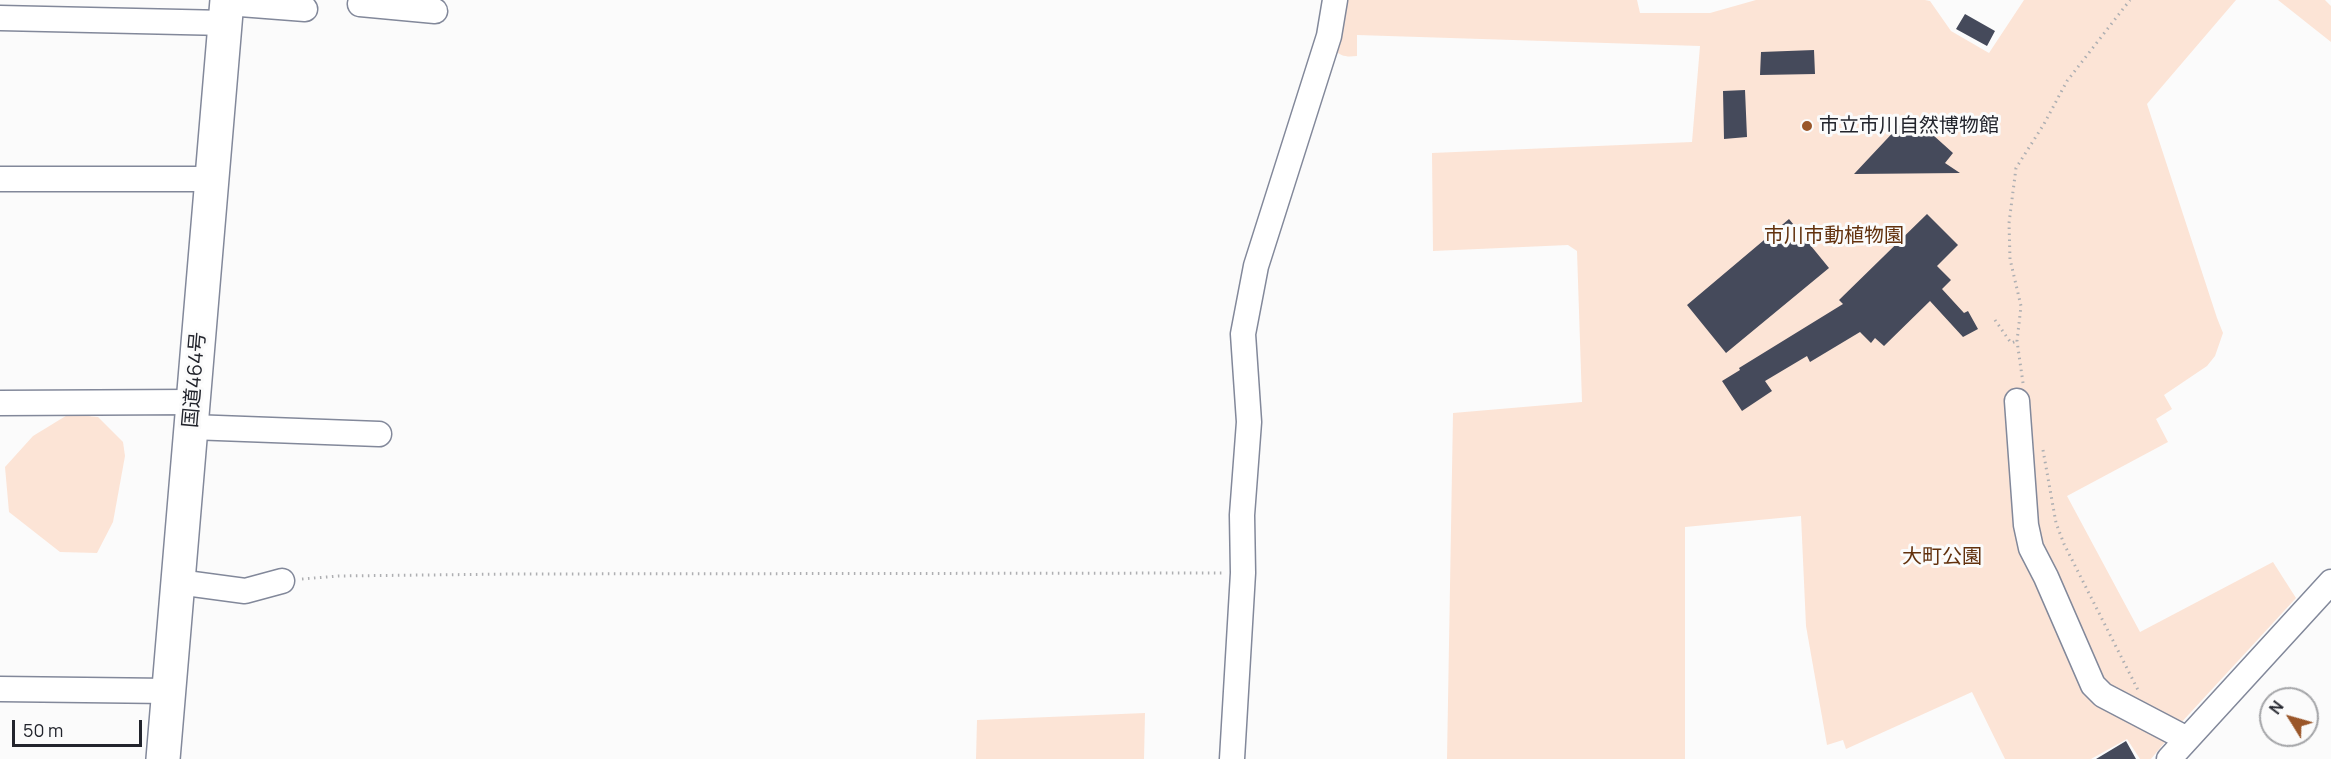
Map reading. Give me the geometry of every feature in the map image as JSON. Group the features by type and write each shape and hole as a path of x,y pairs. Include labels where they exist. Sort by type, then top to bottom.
{"highway":[{"name":"国道464号","path":"162,759 227,9"}],"street":[{"path":"361,0 360,4 435,11"},
{"path":"1232,759 1243,573 1242,515 1249,422 1243,334 1256,266 1329,36 1335,0"},
{"path":"0,18 227,9 305,9"},
{"path":"0,179 212,179"},
{"path":"2021,397 2026,525 2031,548 2093,685 2103,695 2187,739"},
{"path":"0,403 192,415 379,434"},
{"path":"178,582 245,591 282,581"},
{"path":"2169,759 2331,582"},
{"path":"0,689 169,692"}],"path":[{"path":"2021,397 2018,341 2021,306 2010,259 2008,223 2016,168 2044,124 2067,81 2130,0"},
{"path":"1995,320 2011,343 2018,341"},
{"path":"2042,444 2056,523 2064,544 2139,692 2142,716"},
{"path":"282,581 373,575 1243,573"}],"green space":[{"path":"1342,0 1637,0 1640,13 1710,13 1756,0 1925,0 1930,1 1951,31 1989,53 2024,0 2236,0 2147,104 2223,333 2215,356 2207,366 2164,395 2172,409 2156,419 2168,442 2067,496 2140,632 2273,562 2296,598 2179,725 2151,759 2140,759 2127,739 2091,759 2005,759 1972,692 1846,749 1843,740 1827,745 1806,626 1801,516 1685,527 1685,759 1447,759 1453,413 1582,402 1577,251 1568,245 1433,251 1432,153 1692,142 1700,46 1357,35 1357,56 1347,56 1339,54 1334,49"},
{"path":"2278,0 2325,0 2331,6 2331,42"},
{"path":"69,414 98,417 123,442 125,456 113,522 97,553 60,552 9,512 5,467 33,436"},
{"path":"1145,713 1144,759 976,759 977,720"}],"building":[{"path":"1965,14 1995,31 1987,46 1956,29"},
{"path":"1814,50 1815,74 1760,75 1761,52"},
{"path":"1745,90 1747,137 1724,139 1723,91"},
{"path":"1913,117 1953,153 1945,163 1960,173 1854,174 1900,125 1905,127"},
{"path":"1927,214 1958,245 1937,266 1951,280 1942,289 1964,313 1968,311 1978,329 1963,337 1930,301 1884,346 1875,338 1871,343 1860,332 1810,362 1807,356 1765,381 1772,391 1742,411 1722,381 1740,370 1739,368 1843,304 1839,300"},
{"path":"1789,219 1829,268 1726,353 1687,305"},
{"path":"2126,741 2136,759 2096,759"}],"place":[{"name":"市立市川自然博物館","path":"1807,126"}],"park label":[{"name":"市川市動植物園","path":"1834,236"},
{"name":"大町公園","path":"1942,557"}]}
